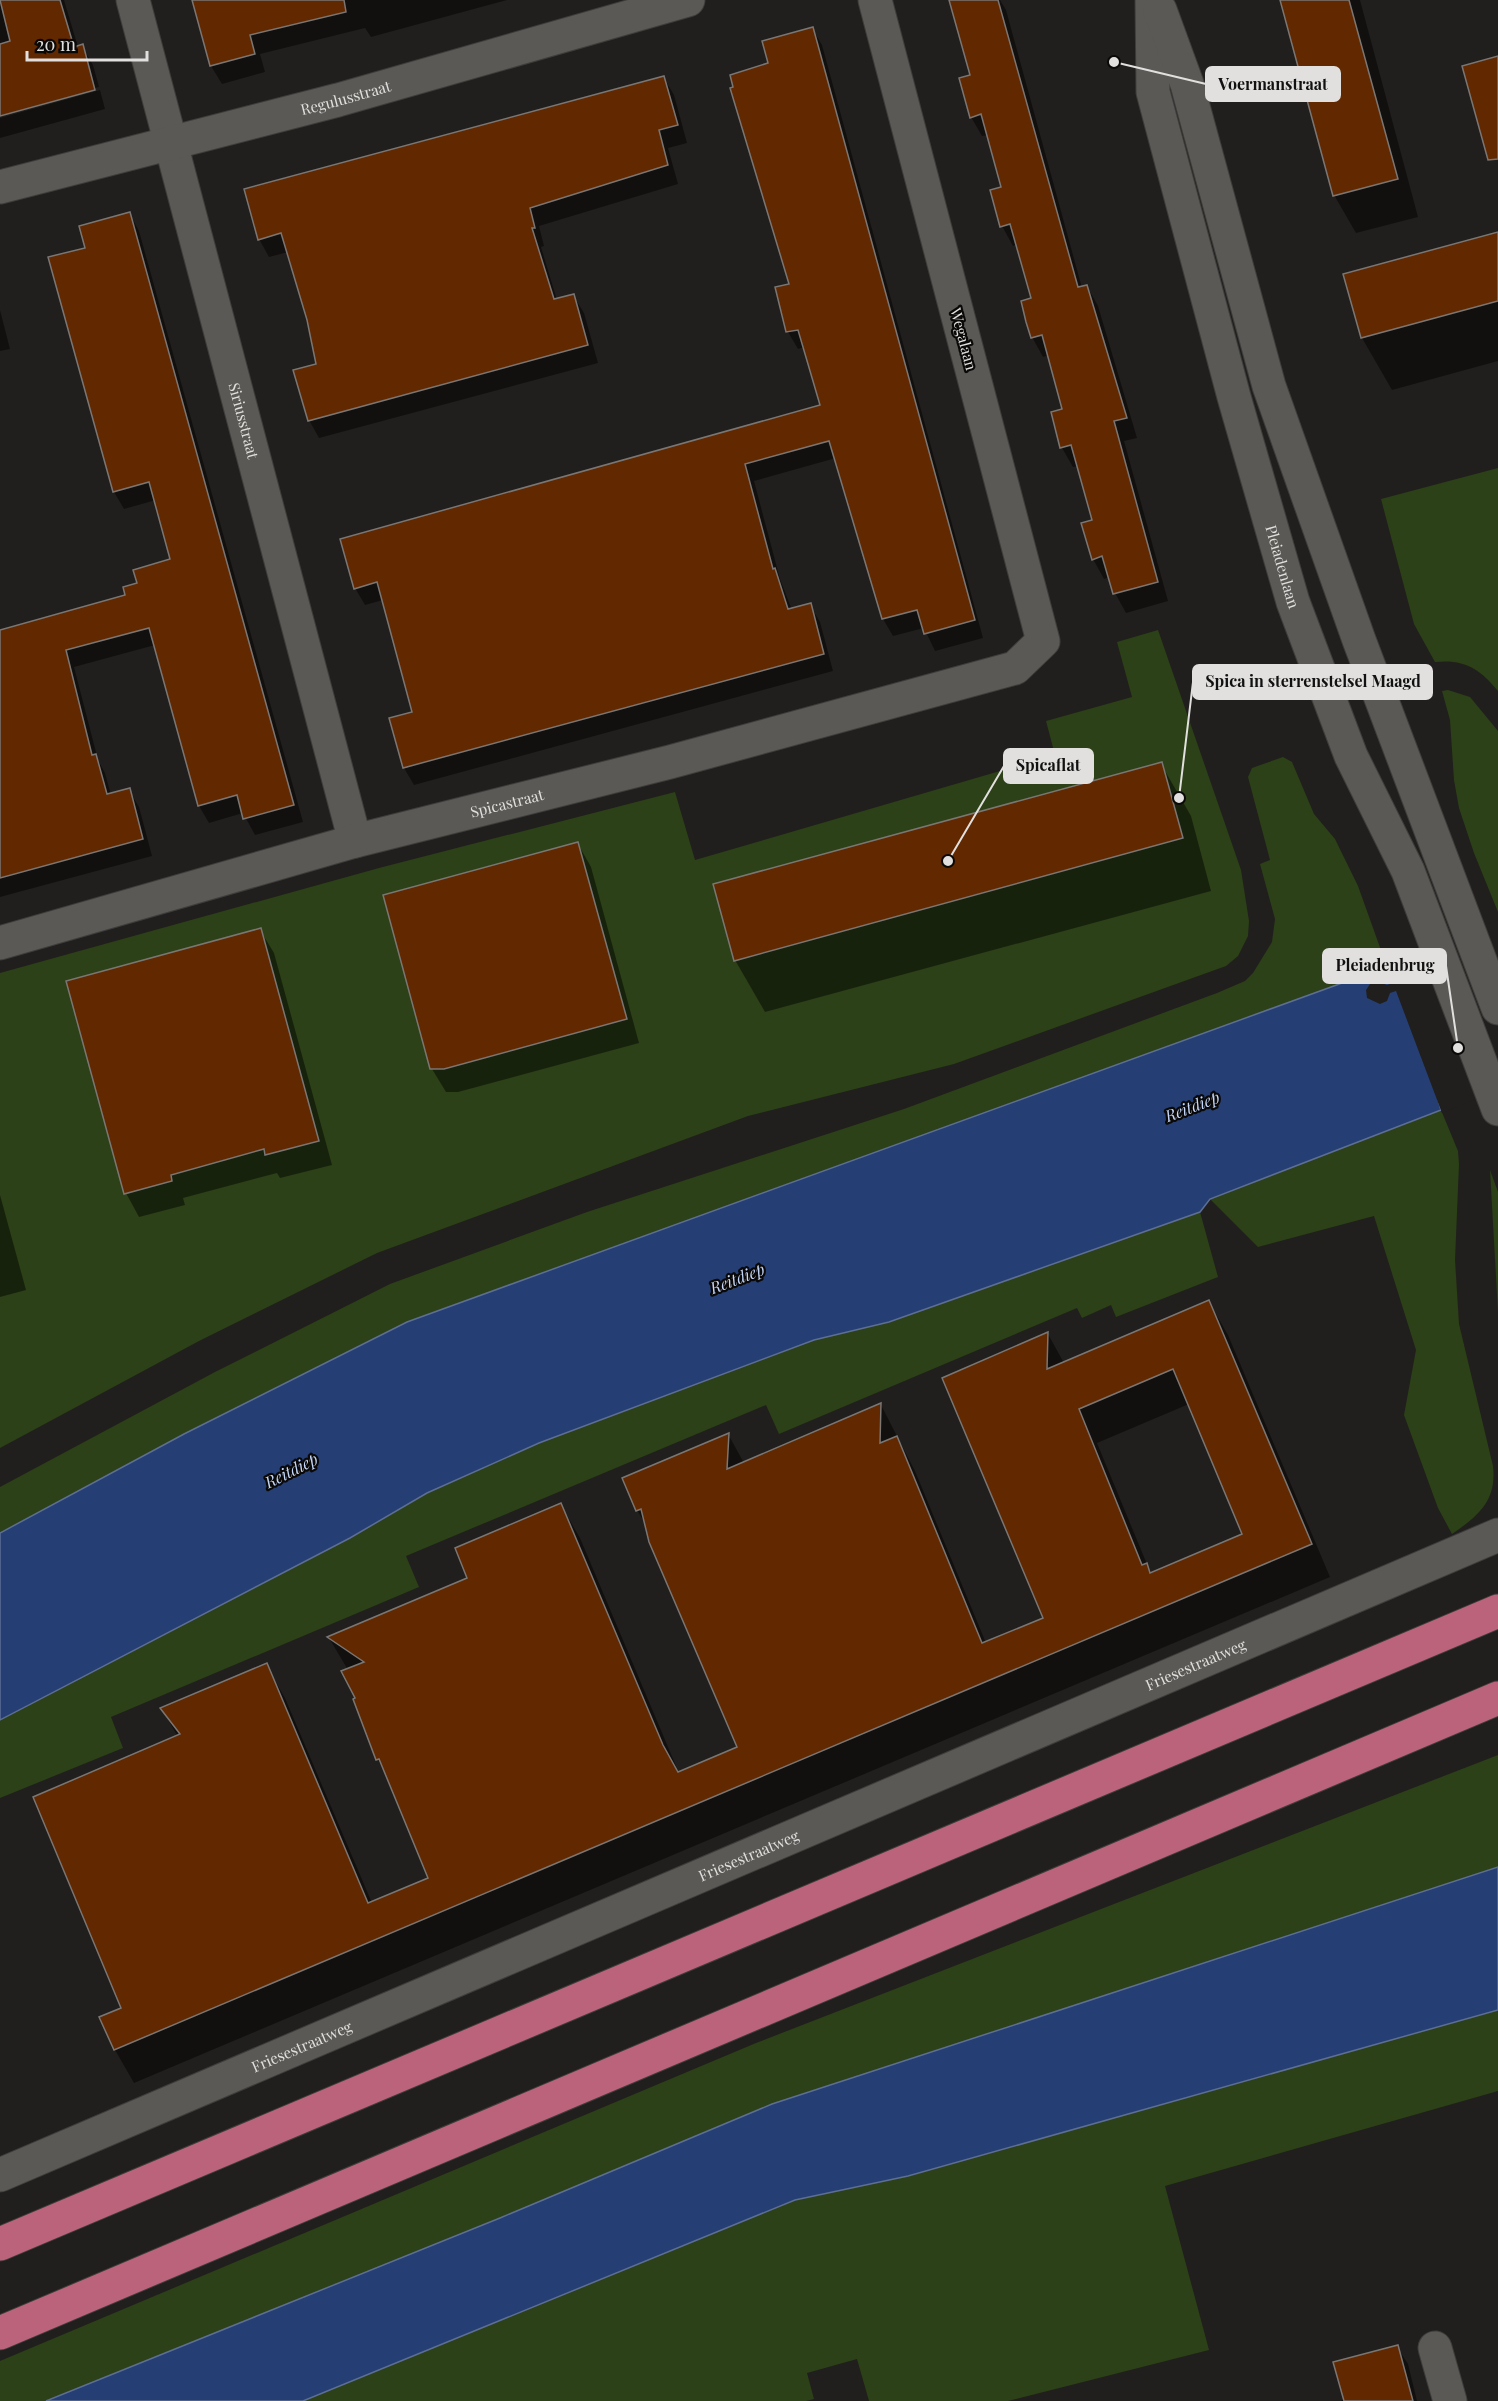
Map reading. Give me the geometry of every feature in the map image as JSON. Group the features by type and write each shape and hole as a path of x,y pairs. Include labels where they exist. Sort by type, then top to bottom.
{"highway":[{"path":"0,2244 1498,1611"},
{"path":"0,2333 902,1948 1498,1698"}],"street":[{"name":"Siriusstraat","path":"133,0 172,141 262,495 356,841"},
{"name":"Regulusstraat","path":"0,187 338,100 688,0"},
{"name":"Wegalaan","path":"875,0 1043,641 1015,668"},
{"name":"Pleiadenlaan","path":"1154,0 1187,84 1269,386 1314,516 1498,1008"},
{"name":"Pleiadenlaan","path":"1154,0 1153,92 1234,397 1293,602 1351,756 1408,871 1495,1102"},
{"name":"Spicastraat","path":"0,943 356,841 670,762 1015,668"},
{"name":"Friesestraatweg","path":"0,2175 1498,1535"},
{"path":"1435,2348 1450,2401"}],"green space":[{"path":"1498,468 1498,691 1485,677 1471,667 1455,662 1435,662 1414,624 1381,499"},
{"path":"1158,630 1241,870 1249,921 1248,936 1238,956 1226,966 954,1064 748,1116 377,1253 199,1341 0,1448 0,973 379,868 675,792 695,860 1055,755 1046,721 1132,697 1117,642"},
{"path":"1448,690 1470,697 1498,731 1498,912 1459,808 1454,780 1450,720 1442,691"},
{"path":"1283,757 1292,762 1314,814 1335,839 1358,886 1387,967 407,1322 184,1434 0,1533 0,1487 215,1372 390,1284 587,1212 904,1109 1245,981 1253,973 1272,942 1275,919 1260,864 1270,860 1248,777 1252,768"},
{"path":"1441,1110 1458,1151 1455,1260 1459,1324 1493,1466 1492,1489 1489,1498 1470,1521 1452,1534 1438,1508 1404,1415 1416,1350 1374,1216 1258,1247 1210,1199"},
{"path":"1490,1170 1498,1192 1498,1312"},
{"path":"1200,1212 1218,1277 1116,1317 1111,1305 1082,1318 1077,1308 779,1434 766,1405 406,1556 419,1587 111,1717 123,1748 0,1798 0,1720 350,1538 427,1493 539,1443 814,1340 889,1322"},
{"path":"1498,1755 1498,1867 772,2104 500,2218 46,2401 0,2401 0,2361 756,2043"},
{"path":"1498,2010 1498,2091 1165,2186 1209,2350 1008,2401 869,2401 857,2359 807,2373 814,2399 806,2401 303,2401 795,2200 908,2176"}],"water":[{"name":"Reitdiep","path":"1400,962 1441,1110 1210,1199 1200,1212 889,1322 814,1340 539,1443 427,1493 350,1538 0,1720 0,1533 184,1434 407,1322"},
{"path":"1498,1867 1498,2010 908,2176 795,2200 303,2401 46,2401 500,2218 772,2104"}],"pier":[{"path":"1498,920 1498,1090 1442,1113 1396,991 1390,993 1387,1001 1380,1004 1367,998 1366,990 1376,981 1387,985 1393,983 1386,964"}],"building":[{"path":"0,0 60,0 74,47 83,44 95,90 0,116 0,44 10,41"},
{"path":"192,0 344,0 346,12 250,35 255,54 210,66"},
{"path":"949,0 998,0 1078,287 1087,285 1127,418 1114,421 1158,582 1113,594 1102,556 1092,560 1081,523 1092,520 1071,445 1060,448 1051,412 1062,409 1042,335 1031,338 1026,322 1021,301 1031,298 1010,224 1000,227 990,190 1001,187 981,114 970,118 959,78 970,75"},
{"path":"1280,0 1349,0 1398,179 1333,196"},
{"path":"813,27 975,620 924,634 917,610 882,619 829,441 745,464 773,569 775,568 788,609 811,603 824,654 403,768 389,718 412,712 377,582 354,589 340,539 820,405 798,330 786,332 775,287 789,284 730,88 733,87 730,75 768,63 762,41"},
{"path":"1498,56 1498,159 1488,160 1462,66"},
{"path":"664,76 678,125 659,130 668,165 530,208 535,228 532,228 554,299 574,294 588,345 308,421 293,370 316,364 307,320 281,233 258,240 244,189"},
{"path":"130,212 294,805 243,819 237,795 198,806 149,628 66,650 92,755 96,754 107,794 130,788 143,839 0,878 0,630 125,595 123,587 137,583 133,570 170,559 149,482 113,492 48,257 85,248 79,226"},
{"path":"1498,232 1498,301 1361,338 1343,274"},
{"path":"1162,762 1183,838 734,961 713,884"},
{"path":"578,842 627,1019 444,1069 430,1069 383,895"},
{"path":"261,928 319,1141 265,1155 264,1149 171,1175 172,1181 124,1194 66,981"},
{"path":"1209,1300 1312,1544 114,2050 99,2017 121,2008 33,1797 180,1734 160,1708 267,1663 368,1903 428,1878 379,1759 376,1760 353,1699 355,1698 341,1671 364,1662 327,1637 467,1578 455,1548 561,1503 663,1745 678,1772 737,1747 649,1542 641,1509 636,1511 622,1478 729,1433 727,1469 881,1403 880,1443 897,1436 982,1643 1043,1618 942,1378 1048,1332 1047,1369","holes":["1173,1369 1242,1534 1150,1573 1147,1563 1142,1565 1079,1409"]},
{"path":"1398,2345 1413,2401 1344,2401 1333,2362"}],"place":[{"name":"Voermanstraat","path":"1114,62"},
{"name":"Spica in sterrenstelsel Maagd","path":"1179,798"},
{"name":"Spicaflat","path":"948,861"},
{"name":"Pleiadenbrug","path":"1458,1048"}]}
